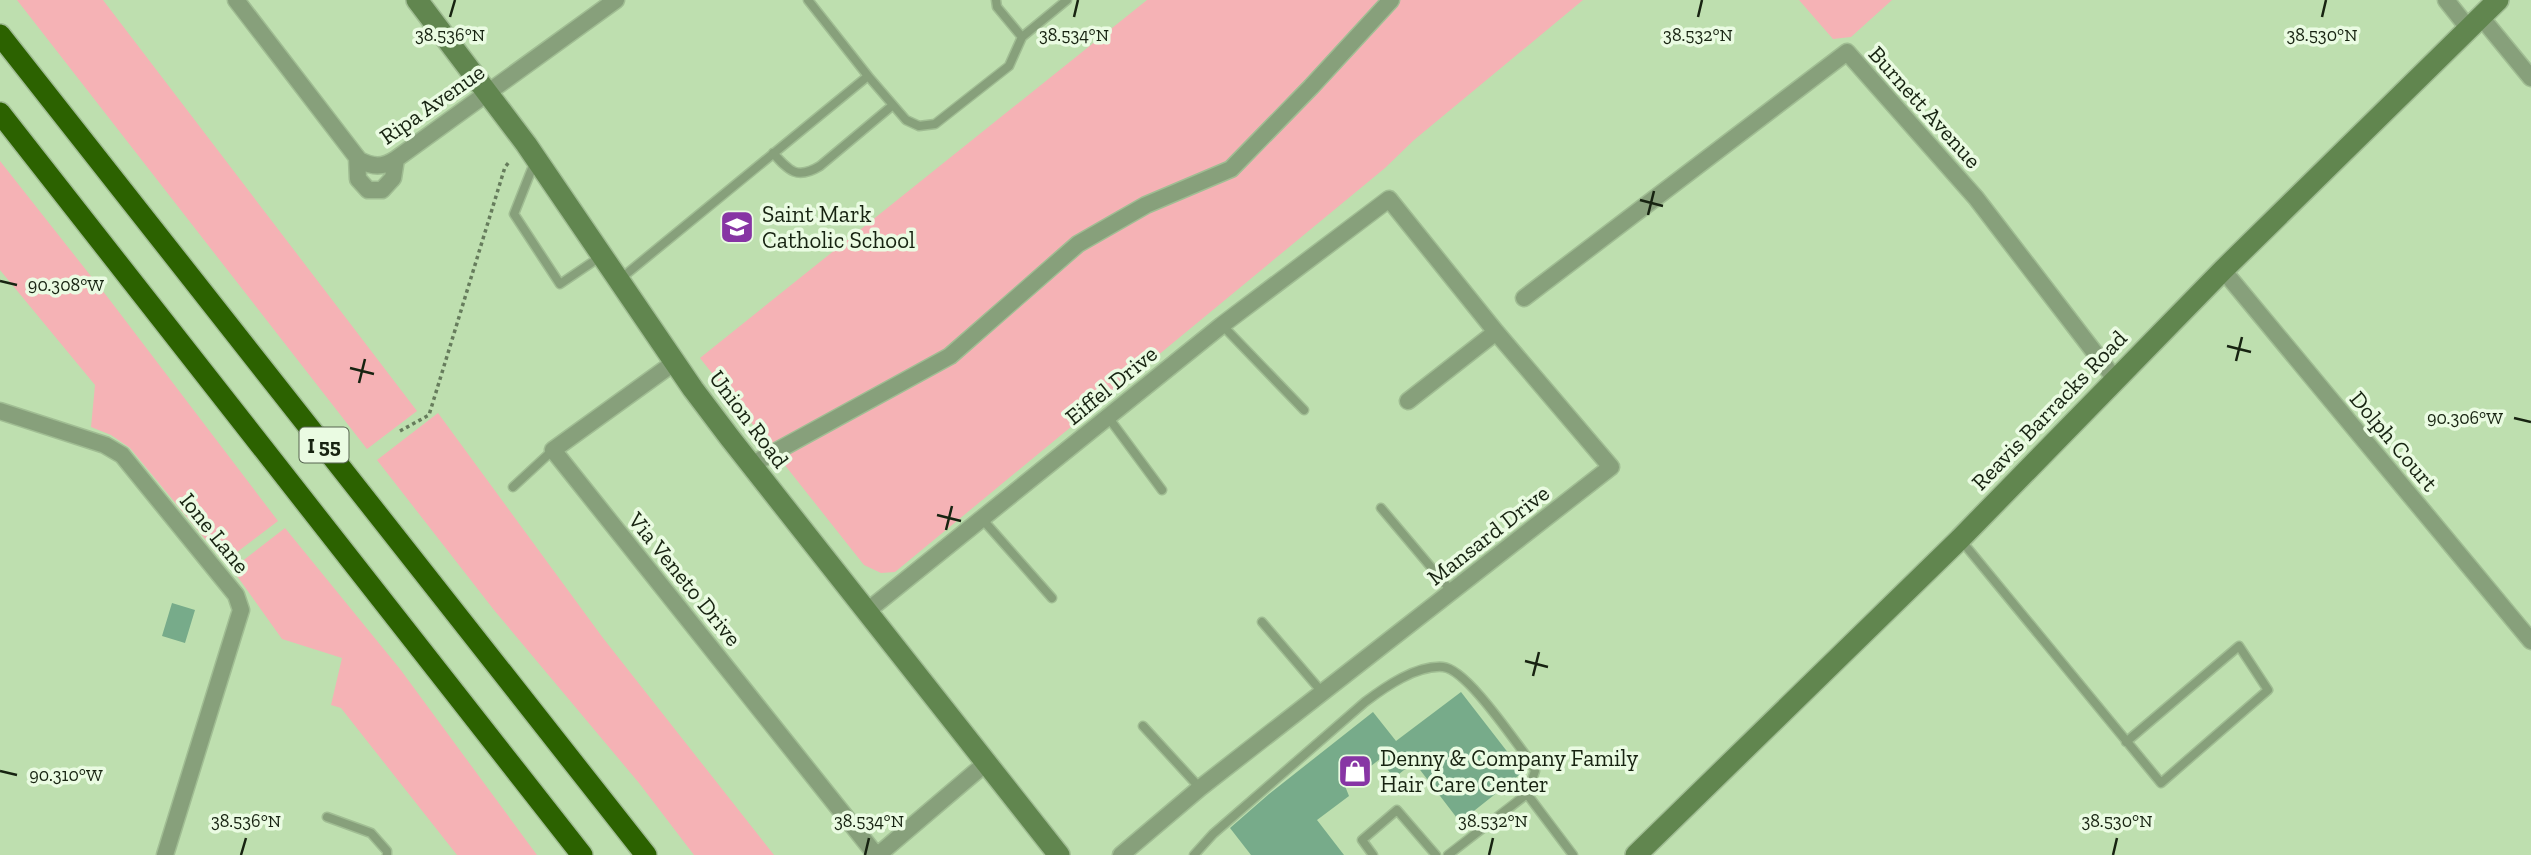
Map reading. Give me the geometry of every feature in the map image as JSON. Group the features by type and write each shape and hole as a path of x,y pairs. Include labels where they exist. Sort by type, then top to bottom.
{"highway":[{"name":"I 55","path":"0,35 646,855"},
{"name":"I 55","path":"0,113 582,855"}],"main road":[{"name":"Union Road","path":"417,0 489,92 675,362 751,465 1059,855"},
{"name":"Reavis Barracks Road","path":"1636,855 1960,539 2223,270 2498,0"}],"street":[{"path":"236,0 357,157 358,179 368,190 382,190 393,178 396,159"},
{"name":"Ripa Avenue","path":"357,157 373,167 396,159 616,0"},
{"path":"751,465 950,356 1078,244 1146,205 1231,169 1391,0"},
{"path":"2446,0 2475,23 2531,78"},
{"name":"Burnett Avenue","path":"1524,298 1847,52 1976,198 2115,379"},
{"name":"Eiffel Drive","path":"866,612 1222,325 1390,199"},
{"name":"Mansard Drive","path":"1121,855 1200,788 1611,467 1496,332 1390,199"},
{"name":"Dolph Court","path":"2223,270 2531,641"},
{"path":"1408,401 1496,332"},
{"path":"552,450 675,362"},
{"name":"Ione Lane","path":"0,411 105,445 122,455 236,595 241,610 165,855"},
{"name":"Via Veneto Drive","path":"552,450 877,855"},
{"path":"877,855 986,763"}],"lane":[{"path":"808,0 906,121 919,126 936,124 1009,66 1022,37 1068,0"},
{"path":"996,0 997,8 1022,37"},
{"path":"619,280 868,76"},
{"path":"773,153 787,168 796,173 808,173 820,166 892,105"},
{"path":"536,158 513,214 560,284 602,255"},
{"path":"1222,325 1304,410"},
{"path":"1108,417 1162,490"},
{"path":"513,487 552,450"},
{"path":"1381,508 1452,592"},
{"path":"983,520 1052,598"},
{"path":"1960,539 2126,742 2161,783 2268,690 2239,646 2126,742"},
{"path":"1262,622 1322,692"},
{"path":"1194,855 1213,834 1365,702 1383,689 1421,671 1444,667 1459,673 1476,691 1531,762 1535,771 1527,794 1448,855"},
{"path":"1143,726 1200,788"},
{"path":"1527,794 1573,855"},
{"path":"1373,855 1362,840 1397,810 1436,855"},
{"path":"327,817 371,833 387,851 387,855"}],"path":[{"path":"400,431 429,415 505,167 510,161"}],"shaded area":[{"path":"17,0 103,0 417,411 367,449"},
{"path":"1147,0 1583,0 1414,140 1385,168 895,572 881,573 864,565 700,358"},
{"path":"1799,0 1892,0 1851,37 1833,39"},
{"path":"0,161 278,521 224,562 130,448 111,435 91,427 95,385 0,270"},
{"path":"438,413 603,638 774,855 694,855 639,783 494,610 377,460"},
{"path":"285,528 400,669 537,855 457,855 341,708 331,705 342,658 282,639 232,569"}],"building":[{"path":"172,603 195,610 185,643 162,636"},
{"path":"1461,692 1523,772 1460,822 1414,762 1394,778 1380,759 1345,786 1349,796 1317,820 1344,855 1251,855 1230,828 1373,712 1396,741"}],"place":[{"name":"Saint Mark Catholic School","path":"737,227"},
{"name":"Denny & Company Family Hair Care Center","path":"1355,771"}]}
